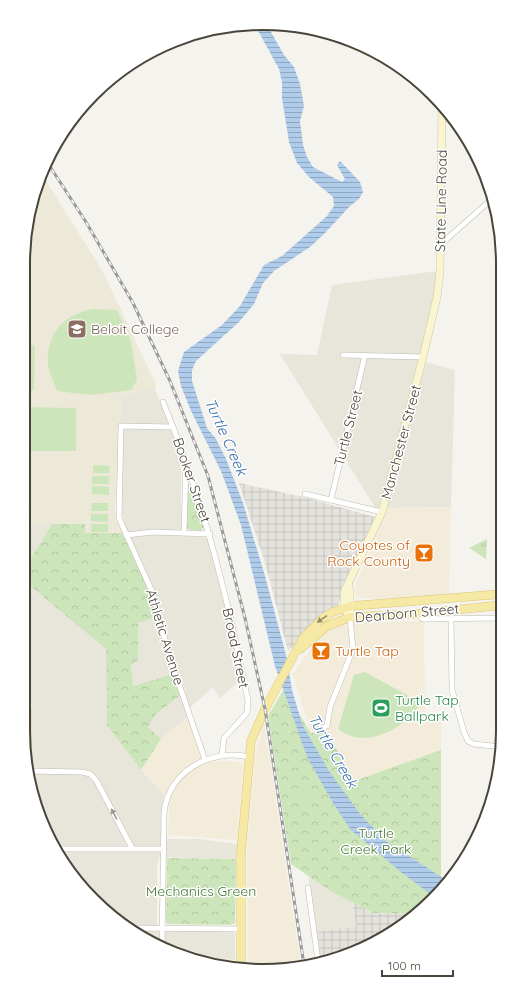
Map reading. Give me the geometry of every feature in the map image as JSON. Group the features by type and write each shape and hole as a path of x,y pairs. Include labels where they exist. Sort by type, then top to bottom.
{"main road":[{"name":"Dearborn Street","path":"293,657 303,638 317,622 333,612 348,607 496,594"},
{"name":"Dearborn Street","path":"293,657 310,639 327,626 350,617 416,614 496,605"},
{"path":"241,963 240,929 242,843 251,741 276,688 293,657"}],"street":[{"name":"State Line Road","path":"437,298 440,245 442,114"},
{"path":"440,245 488,203"},
{"name":"Manchester Street","path":"350,617 348,607 349,581 382,512 424,357 437,298"},
{"path":"343,355 424,357"},
{"name":"Turtle Street","path":"331,500 365,355"},
{"path":"163,402 173,427"},
{"name":"Athletic Avenue","path":"173,427 121,426 118,510 126,535 154,596 169,655 205,760"},
{"name":"Booker Street","path":"173,427 186,458 210,534"},
{"path":"184,533 186,458"},
{"path":"306,494 382,512"},
{"path":"126,535 153,532 210,534"},
{"name":"Broad Street","path":"210,534 242,669 248,705 247,713 226,734 222,755"},
{"path":"416,614 423,620 496,618"},
{"path":"318,729 327,726 330,707 353,649 350,617"},
{"path":"451,620 452,690 464,732 468,741 474,744 496,746"},
{"path":"162,941 165,805 167,795 173,785 194,766 205,760 222,755 249,757"},
{"path":"33,771 82,772 90,774 96,780 132,848"},
{"path":"62,849 164,849"},
{"path":"308,888 318,957"},
{"path":"138,928 240,929"}],"shaded area":[{"name":"Beloit College","path":"45,180 103,272 157,387 121,397 115,511 122,533 85,533 85,524 30,524 30,248 34,218"},
{"path":"437,271 428,327 380,509 376,509 280,354 317,355 332,285"},
{"path":"425,362 455,370 451,507 387,508"},
{"path":"154,387 181,456 181,535 206,538 209,541 243,678 220,698 213,687 186,711 188,717 161,739 148,727 156,714 186,692 178,672 133,686 131,665 138,661 138,623 162,615 153,586 125,527 121,510 124,425 120,424 121,397"},
{"path":"239,483 303,497 375,517 342,590 338,606 288,651 266,566"},
{"path":"451,507 449,595 404,599 358,598 355,594 355,586 387,508"},
{"path":"30,524 52,524 30,560"},
{"path":"30,586 106,649 107,725 141,770 164,795 161,839 199,839 237,844 236,859 159,857 157,866 157,930 233,932 235,935 235,959 212,958 188,952 146,933 109,906 78,873 61,848 42,806 34,776 31,754"},
{"path":"424,621 425,717 441,717 441,750 353,781 327,732 311,733 293,674 316,641 328,631 344,623"},
{"path":"188,717 204,764 215,761 228,761 240,762 243,765 237,840 168,835 170,797 164,795 141,770 161,739"},
{"path":"264,722 300,961 278,964 248,964 247,847 255,757"},
{"path":"308,876 330,891 352,902 356,926 317,932"},
{"path":"352,902 374,913 408,914 380,933 366,940 338,952 320,957 317,932 356,926"},
{"path":"212,958 235,959 235,962"}],"green space":[{"path":"93,309 117,310 131,341 137,380 131,390 91,395 57,391 48,366 48,351 54,333 66,320 74,315"},
{"path":"30,345 35,346 34,389 30,392"},
{"path":"30,407 76,408 76,451 30,451"},
{"path":"93,465 110,466 109,473 93,473"},
{"path":"92,476 109,476 109,484 92,484"},
{"path":"188,483 204,527 201,531 187,529"},
{"path":"92,486 109,487 109,495 92,494"},
{"path":"92,503 108,503 108,511 91,511"},
{"path":"91,514 108,514 108,522 91,521"},
{"path":"52,524 85,524 85,533 122,533 151,595 157,617 138,623 138,661 131,665 133,686 172,674 180,696 156,714 148,727 161,739 141,770 107,725 106,649 30,586 30,560"},
{"path":"91,524 108,524 108,532 91,532"},
{"path":"487,539 486,559 469,548"},
{"name":"Turtle Tap Ballpark","path":"365,672 420,702 421,704 414,713 395,728 384,734 360,738 349,735 338,729 354,675"},
{"name":"Turtle Creek Park","path":"284,689 311,733 327,732 354,781 441,750 441,881 428,896 408,914 374,913 330,891 291,864 268,716"},
{"path":"307,787 310,804 299,806 297,788"},
{"name":"Mechanics Green","path":"167,858 236,859 235,923 231,925 168,924 166,920"}],"water":[{"path":"258,30 270,30 284,55 294,67 300,84 304,106 300,121 303,145 307,157 313,167 342,182 345,179 337,165 340,161 360,182 363,192 359,199 350,206 310,247 274,271 263,283 254,304 239,322 196,361 192,370 192,381 207,428 216,439 226,459 243,503 265,576 286,655 292,690 302,724 329,771 360,814 387,842 444,878 430,894 402,873 351,830 333,803 307,757 275,666 241,525 221,471 191,411 181,386 178,371 184,352 222,325 240,306 264,265 282,256 327,216 334,206 333,197 309,177 297,163 289,142 282,98 282,82 279,69"}],"railway":[{"path":"51,168 86,222 133,303 170,381 208,476 245,618 265,709 303,961"}],"place":[{"name":"Beloit College","path":"77,329"},
{"name":"Coyotes of Rock County","path":"424,553"},
{"name":"Turtle Tap","path":"321,651"},
{"name":"Turtle Tap Ballpark","path":"381,708"}],"water label":[{"name":"Turtle Creek","path":"226,437"},
{"name":"Turtle Creek","path":"333,751"}]}
